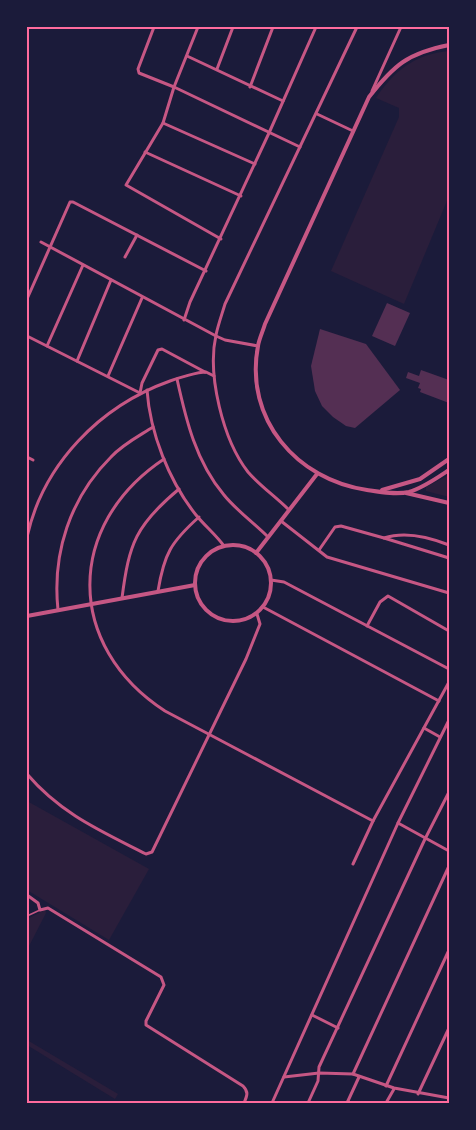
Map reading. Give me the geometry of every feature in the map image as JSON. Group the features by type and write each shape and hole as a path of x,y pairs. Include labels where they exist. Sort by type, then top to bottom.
{"street":[{"path":"154,27 138,71 300,147"},
{"path":"198,27 174,87 163,123 126,185 221,239"},
{"path":"217,69 233,27"},
{"path":"250,87 273,27"},
{"path":"184,320 190,302 270,133 316,27"},
{"path":"289,510 248,472 229,438 214,376 216,336 225,304 357,27"},
{"path":"401,27 281,289 258,346 256,369 258,392 265,413 288,452 317,474 344,485 379,491 405,492 449,503"},
{"path":"369,97 388,73 406,58 431,48 449,45"},
{"path":"187,56 283,101"},
{"path":"317,114 355,131"},
{"path":"163,123 255,164"},
{"path":"145,152 241,196"},
{"path":"27,299 70,202 206,271"},
{"path":"125,257 136,235"},
{"path":"41,242 216,336 225,340 258,346"},
{"path":"47,346 83,264"},
{"path":"77,361 111,280"},
{"path":"108,376 142,297"},
{"path":"27,336 140,393"},
{"path":"140,393 142,383 158,350 162,349 214,376"},
{"path":"27,537 45,490 56,470 80,437 111,411 147,389 206,372"},
{"path":"177,379 186,420 208,473 224,496 268,537"},
{"path":"147,389 153,427 164,459 179,489 224,546"},
{"path":"58,610 56,588 59,555 67,526 76,506 87,486 112,456 153,427"},
{"path":"27,457 33,460"},
{"path":"164,459 134,483 114,506 99,535 92,560 91,604 98,634 109,656 127,682 144,698 373,821"},
{"path":"379,491 420,479 449,459"},
{"path":"405,492 422,487 449,470 444,464"},
{"path":"256,553 317,474"},
{"path":"122,598 126,565 138,533 159,506 179,489"},
{"path":"158,591 163,563 169,551 179,535 199,517"},
{"path":"281,521 327,557 449,593"},
{"path":"319,550 335,527 341,526 449,558"},
{"path":"384,538 396,534 422,537 449,546"},
{"path":"224,546 241,546 256,553 266,565 271,580 271,590 263,607 257,614 246,620 235,622 212,615 197,597 195,585 200,565 214,550 224,546"},
{"path":"271,580 284,582 449,669"},
{"path":"27,616 195,585"},
{"path":"367,626 380,602 388,596 449,631"},
{"path":"263,607 439,701"},
{"path":"27,774 44,794 81,820 147,855 153,852 246,659 260,624 257,614"},
{"path":"353,864 373,821 449,682"},
{"path":"272,1103 398,823 449,720"},
{"path":"424,728 440,737"},
{"path":"308,1103 318,1081 319,1067 449,792"},
{"path":"398,823 449,851"},
{"path":"353,1074 449,867"},
{"path":"27,895 38,903 40,910 48,908 161,977 164,985 146,1025 243,1086 247,1090 244,1103"},
{"path":"386,1086 449,950"},
{"path":"312,1015 338,1028"},
{"path":"418,1094 449,1028"},
{"path":"443,1041 449,1044"},
{"path":"284,1077 319,1073 353,1074 386,1086 418,1094 449,1098"},
{"path":"347,1103 359,1077"},
{"path":"386,1103 394,1088"}],"lane":[{"path":"27,916 40,910"}],"shaded area":[{"path":"449,51 449,196 404,304 331,271 399,117 399,108 376,98 390,80 406,66 426,56"},
{"path":"449,475 449,497 426,491 426,487"},
{"path":"27,801 149,869 109,940 27,890"},
{"path":"45,910 46,913 27,950 27,919"},
{"path":"27,1040 118,1094 115,1099 27,1045"}],"building":[{"path":"387,303 410,313 395,346 372,336"},
{"path":"320,329 366,344 400,390 355,428 346,426 333,417 322,406 315,391 311,366"},
{"path":"421,370 449,380 449,403 420,392 421,389 418,388 420,383 406,378 408,372 419,376"}]}
